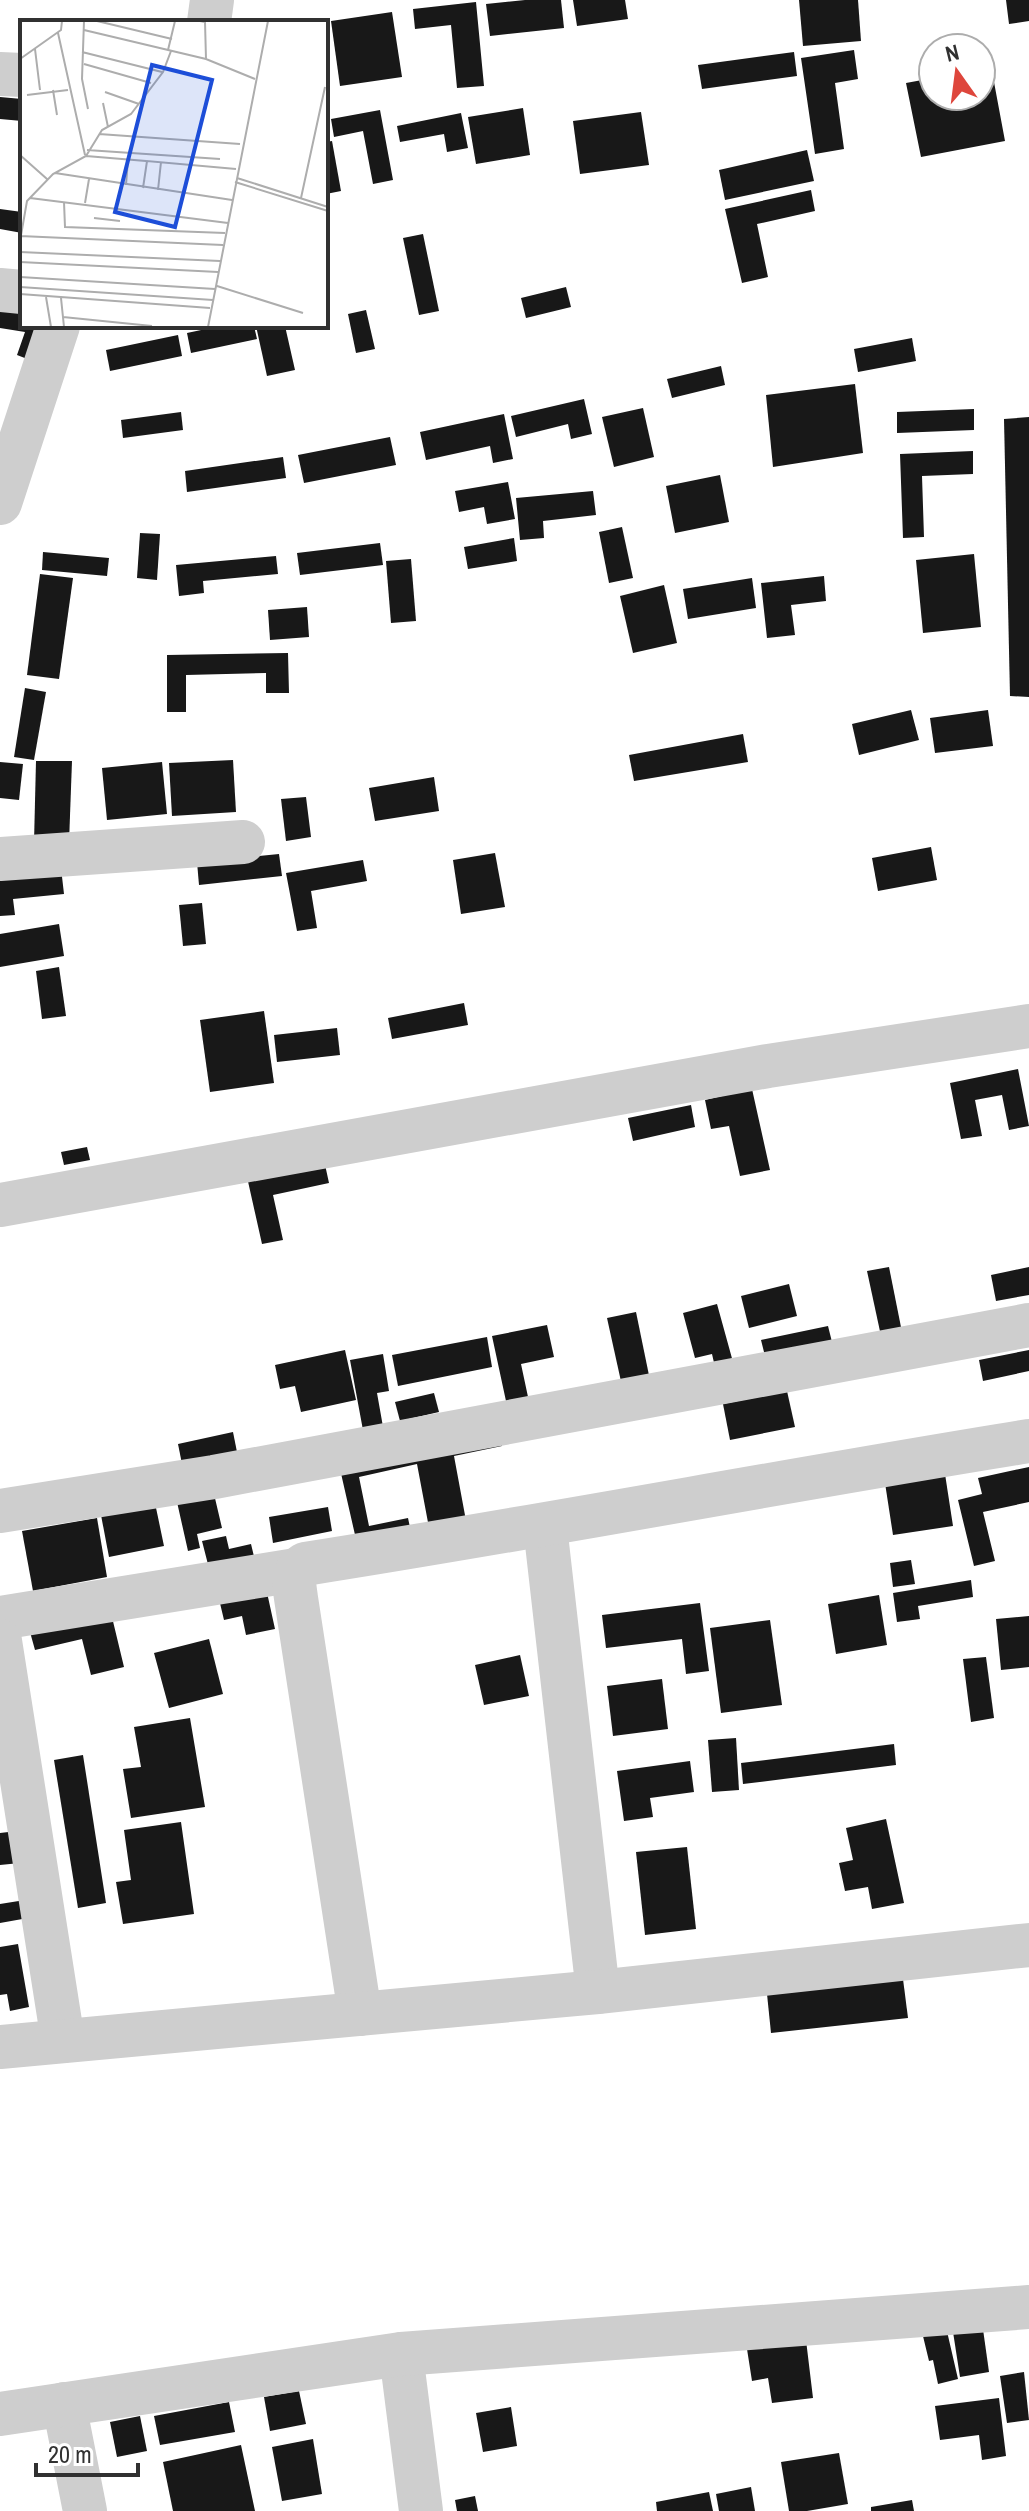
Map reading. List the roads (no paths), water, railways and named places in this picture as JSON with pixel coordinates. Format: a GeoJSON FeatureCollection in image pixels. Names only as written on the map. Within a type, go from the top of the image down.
{"type":"FeatureCollection","features":[{"type":"Feature","properties":{"kind":"street"},"geometry":{"type":"LineString","coordinates":[[209,20],[212,0]]}},
{"type":"Feature","properties":{"kind":"street"},"geometry":{"type":"LineString","coordinates":[[0,74],[20,75]]}},
{"type":"Feature","properties":{"kind":"street"},"geometry":{"type":"LineString","coordinates":[[0,290],[20,292]]}},
{"type":"Feature","properties":{"kind":"street"},"geometry":{"type":"LineString","coordinates":[[0,503],[57,328]]}},
{"type":"Feature","properties":{"kind":"street"},"geometry":{"type":"LineString","coordinates":[[0,859],[243,842]]}},
{"type":"Feature","properties":{"kind":"street"},"geometry":{"type":"LineString","coordinates":[[0,1205],[768,1066],[1029,1026]]}},
{"type":"Feature","properties":{"kind":"street"},"geometry":{"type":"LineString","coordinates":[[0,1511],[214,1477],[1029,1325]]}},
{"type":"Feature","properties":{"kind":"street"},"geometry":{"type":"LineString","coordinates":[[0,1618],[296,1570],[305,1564],[545,1526],[817,1475],[1029,1441]]}},
{"type":"Feature","properties":{"kind":"street"},"geometry":{"type":"LineString","coordinates":[[545,1526],[598,1992]]}},
{"type":"Feature","properties":{"kind":"street"},"geometry":{"type":"LineString","coordinates":[[296,1570],[293,1578],[360,2014]]}},
{"type":"Feature","properties":{"kind":"street"},"geometry":{"type":"LineString","coordinates":[[0,1641],[63,2041]]}},
{"type":"Feature","properties":{"kind":"street"},"geometry":{"type":"LineString","coordinates":[[0,2047],[598,1992],[1029,1945]]}},
{"type":"Feature","properties":{"kind":"street"},"geometry":{"type":"LineString","coordinates":[[0,2414],[401,2354],[1029,2307]]}},
{"type":"Feature","properties":{"kind":"street"},"geometry":{"type":"LineString","coordinates":[[401,2354],[421,2511]]}},
{"type":"Feature","properties":{"kind":"street"},"geometry":{"type":"LineString","coordinates":[[64,2404],[85,2511]]}}]}
